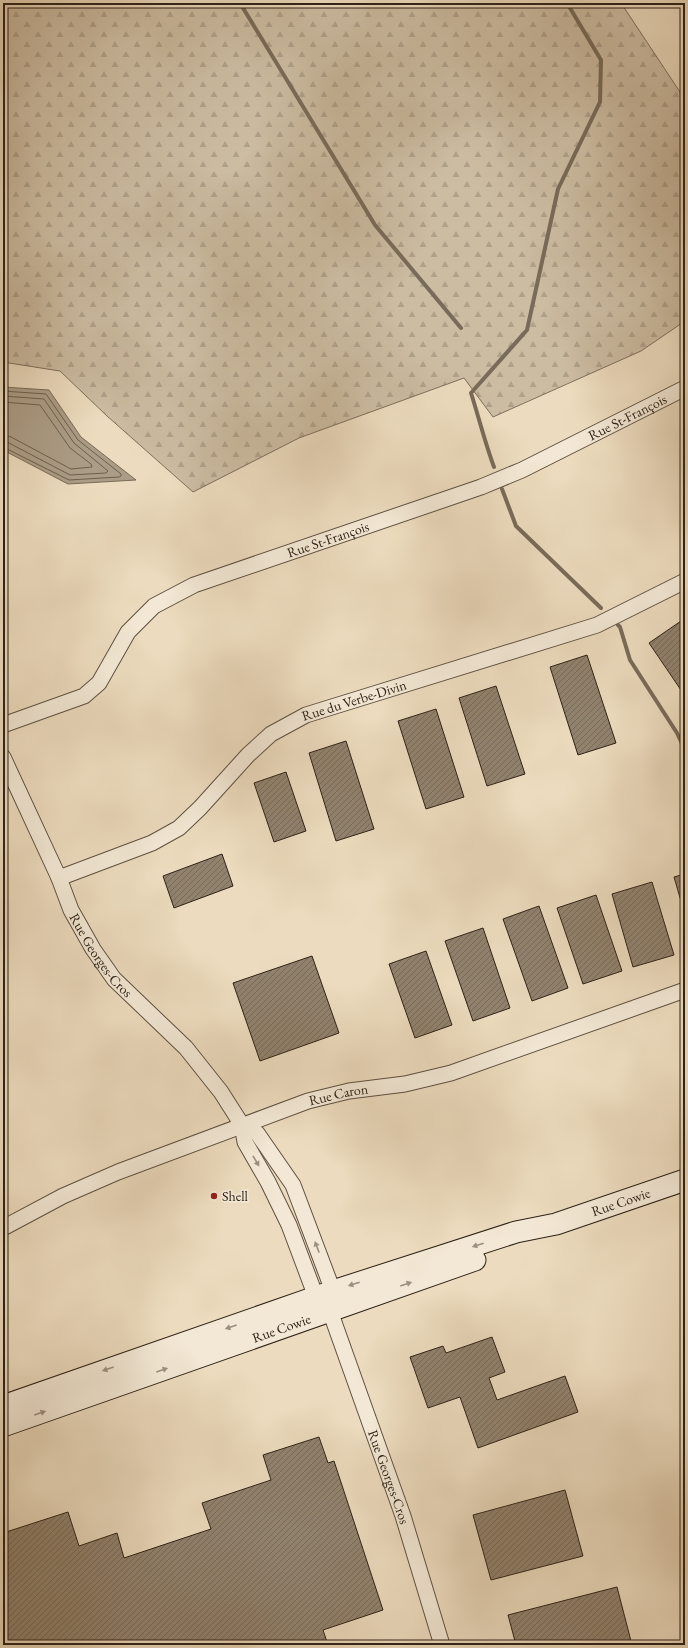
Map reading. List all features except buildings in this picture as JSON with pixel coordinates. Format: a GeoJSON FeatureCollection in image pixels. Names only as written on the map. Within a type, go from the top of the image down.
{"type":"FeatureCollection","features":[{"type":"Feature","properties":{"kind":"main road","name":"Rue Cowie"},"geometry":{"type":"LineString","coordinates":[[3,1406],[326,1300],[520,1244],[556,1224],[685,1180]]}},
{"type":"Feature","properties":{"kind":"main road","name":"Rue Cowie"},"geometry":{"type":"LineString","coordinates":[[3,1426],[326,1300]]}},
{"type":"Feature","properties":{"kind":"street","name":"Rue St-François"},"geometry":{"type":"LineString","coordinates":[[3,725],[84,696],[99,683],[128,632],[154,606],[194,585],[481,487],[522,470],[685,388]]}},
{"type":"Feature","properties":{"kind":"street","name":"Rue du Verbe-Divin"},"geometry":{"type":"LineString","coordinates":[[59,878],[152,843],[179,828],[271,734],[306,715],[597,625],[685,581]]}},
{"type":"Feature","properties":{"kind":"street","name":"Rue Georges-Cros"},"geometry":{"type":"LineString","coordinates":[[3,757],[59,878],[71,910],[93,949],[114,978],[186,1048],[221,1092],[242,1125],[244,1142],[268,1182],[326,1300]]}},
{"type":"Feature","properties":{"kind":"street","name":"Rue Caron"},"geometry":{"type":"LineString","coordinates":[[3,1228],[63,1196],[118,1172],[308,1100],[349,1091],[406,1084],[451,1073],[685,990]]}},
{"type":"Feature","properties":{"kind":"street","name":"Rue Georges-Cros"},"geometry":{"type":"LineString","coordinates":[[242,1125],[257,1133],[293,1185],[299,1201],[326,1300],[402,1516],[442,1645]]}},
{"type":"Feature","properties":{"kind":"street"},"geometry":{"type":"LineString","coordinates":[[282,1210],[299,1201]]}},
{"type":"Feature","properties":{"kind":"green space"},"geometry":{"type":"Polygon","coordinates":[[[3,3],[621,3],[680,92],[685,121],[685,321],[641,351],[493,417],[464,378],[299,438],[193,492],[107,416],[60,371],[3,362],[3,3]]]}},
{"type":"Feature","properties":{"kind":"water"},"geometry":{"type":"Polygon","coordinates":[[[3,387],[49,390],[81,437],[136,480],[68,484],[3,450],[3,387]]]}},
{"type":"Feature","properties":{"kind":"waterway"},"geometry":{"type":"LineString","coordinates":[[240,3],[375,225],[461,328]]}},
{"type":"Feature","properties":{"kind":"waterway"},"geometry":{"type":"LineString","coordinates":[[494,467],[471,393],[527,330],[558,189],[600,102],[601,60],[567,3]]}},
{"type":"Feature","properties":{"kind":"waterway"},"geometry":{"type":"LineString","coordinates":[[502,489],[516,526],[601,608]]}},
{"type":"Feature","properties":{"kind":"waterway"},"geometry":{"type":"LineString","coordinates":[[618,625],[620,627],[630,660],[677,733],[685,750]]}},
{"type":"Feature","properties":{"kind":"place","name":"Shell"},"geometry":{"type":"Point","coordinates":[214,1196]}}]}
